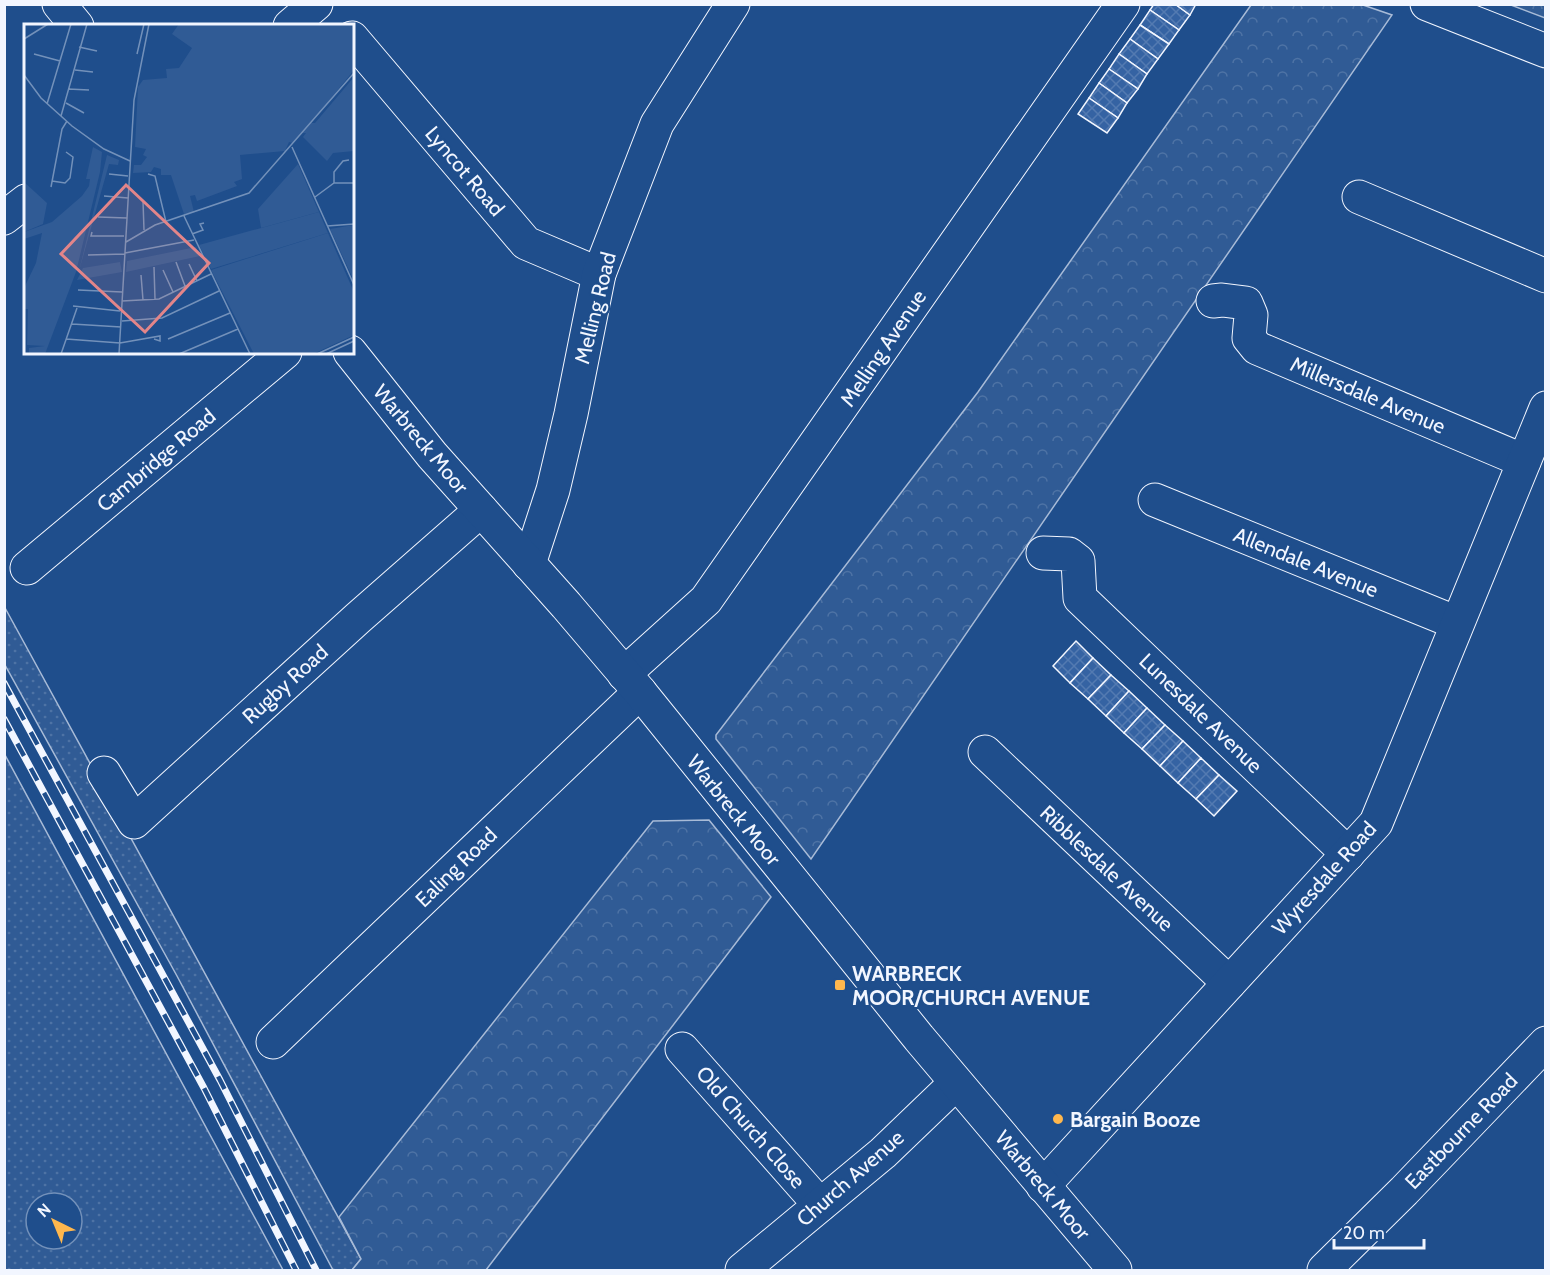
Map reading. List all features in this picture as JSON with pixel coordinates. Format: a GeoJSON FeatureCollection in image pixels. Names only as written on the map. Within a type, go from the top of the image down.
{"type":"FeatureCollection","features":[{"type":"Feature","properties":{"kind":"main road"},"geometry":{"type":"LineString","coordinates":[[59,4],[75,24]]}},
{"type":"Feature","properties":{"kind":"main road"},"geometry":{"type":"LineString","coordinates":[[292,24],[316,4]]}},
{"type":"Feature","properties":{"kind":"main road"},"geometry":{"type":"LineString","coordinates":[[324,4],[340,24]]}},
{"type":"Feature","properties":{"kind":"main road","name":"Melling Road"},"geometry":{"type":"LineString","coordinates":[[529,564],[553,490],[599,274],[657,124],[733,4]]}},
{"type":"Feature","properties":{"kind":"main road","name":"Melling Avenue"},"geometry":{"type":"LineString","coordinates":[[632,683],[706,600],[1123,4]]}},
{"type":"Feature","properties":{"kind":"main road"},"geometry":{"type":"LineString","coordinates":[[1427,4],[1545,51]]}},
{"type":"Feature","properties":{"kind":"main road","name":"Lyncot Road"},"geometry":{"type":"LineString","coordinates":[[354,40],[526,243],[599,274]]}},
{"type":"Feature","properties":{"kind":"main road"},"geometry":{"type":"LineString","coordinates":[[1359,197],[1545,276]]}},
{"type":"Feature","properties":{"kind":"main road"},"geometry":{"type":"LineString","coordinates":[[4,218],[24,203]]}},
{"type":"Feature","properties":{"kind":"main road","name":"Millersdale Avenue"},"geometry":{"type":"LineString","coordinates":[[1213,301],[1250,291],[1249,338],[1257,348],[1524,461]]}},
{"type":"Feature","properties":{"kind":"main road","name":"Cambridge Road"},"geometry":{"type":"LineString","coordinates":[[27,568],[283,354]]}},
{"type":"Feature","properties":{"kind":"main road","name":"Warbreck Moor"},"geometry":{"type":"LineString","coordinates":[[352,354],[432,455],[632,683],[956,1083],[1115,1270]]}},
{"type":"Feature","properties":{"kind":"main road","name":"Wyresdale Road"},"geometry":{"type":"LineString","coordinates":[[1043,1186],[1376,823],[1545,408]]}},
{"type":"Feature","properties":{"kind":"main road","name":"Allendale Avenue"},"geometry":{"type":"LineString","coordinates":[[1155,500],[1457,623]]}},
{"type":"Feature","properties":{"kind":"main road","name":"Rugby Road"},"geometry":{"type":"LineString","coordinates":[[104,773],[134,822],[358,618],[481,510]]}},
{"type":"Feature","properties":{"kind":"main road","name":"Lunesdale Avenue"},"geometry":{"type":"LineString","coordinates":[[1043,553],[1069,554],[1082,548],[1080,598],[1348,854]]}},
{"type":"Feature","properties":{"kind":"main road","name":"Ealing Road"},"geometry":{"type":"LineString","coordinates":[[273,1042],[632,683]]}},
{"type":"Feature","properties":{"kind":"main road","name":"Ribblesdale Avenue"},"geometry":{"type":"LineString","coordinates":[[986,753],[1229,983]]}},
{"type":"Feature","properties":{"kind":"main road","name":"Eastbourne Road"},"geometry":{"type":"LineString","coordinates":[[1324,1270],[1404,1191],[1545,1042]]}},
{"type":"Feature","properties":{"kind":"main road","name":"Old Church Close"},"geometry":{"type":"LineString","coordinates":[[682,1049],[820,1205]]}},
{"type":"Feature","properties":{"kind":"main road","name":"Church Avenue"},"geometry":{"type":"LineString","coordinates":[[742,1270],[883,1153],[956,1083]]}},
{"type":"Feature","properties":{"kind":"green space"},"geometry":{"type":"Polygon","coordinates":[[[1251,5],[1363,5],[1392,15],[811,859],[716,739],[716,735],[978,392],[1251,5]]]}},
{"type":"Feature","properties":{"kind":"green space"},"geometry":{"type":"Polygon","coordinates":[[[1511,5],[1545,5],[1545,18],[1511,5]]]}},
{"type":"Feature","properties":{"kind":"green space"},"geometry":{"type":"Polygon","coordinates":[[[4,606],[361,1259],[352,1270],[333,1270],[177,976],[5,665],[4,606]]]}},
{"type":"Feature","properties":{"kind":"green space"},"geometry":{"type":"Polygon","coordinates":[[[4,755],[5,755],[283,1270],[5,1270],[4,755]]]}},
{"type":"Feature","properties":{"kind":"green space"},"geometry":{"type":"Polygon","coordinates":[[[709,820],[771,897],[486,1270],[352,1270],[361,1259],[339,1217],[653,821],[709,820]]]}},
{"type":"Feature","properties":{"kind":"building"},"geometry":{"type":"Polygon","coordinates":[[[1154,4],[1175,4],[1190,15],[1179,30],[1150,10],[1154,4]]]}},
{"type":"Feature","properties":{"kind":"building"},"geometry":{"type":"Polygon","coordinates":[[[1175,4],[1196,4],[1190,15],[1175,4]]]}},
{"type":"Feature","properties":{"kind":"building"},"geometry":{"type":"Polygon","coordinates":[[[1150,10],[1179,30],[1169,44],[1140,25],[1150,10]]]}},
{"type":"Feature","properties":{"kind":"building"},"geometry":{"type":"Polygon","coordinates":[[[1140,25],[1169,44],[1158,59],[1130,39],[1140,25]]]}},
{"type":"Feature","properties":{"kind":"building"},"geometry":{"type":"Polygon","coordinates":[[[1130,39],[1158,59],[1147,74],[1119,54],[1130,39]]]}},
{"type":"Feature","properties":{"kind":"building"},"geometry":{"type":"Polygon","coordinates":[[[1119,54],[1147,74],[1138,89],[1109,69],[1119,54]]]}},
{"type":"Feature","properties":{"kind":"building"},"geometry":{"type":"Polygon","coordinates":[[[1109,69],[1138,89],[1127,103],[1099,83],[1109,69]]]}},
{"type":"Feature","properties":{"kind":"building"},"geometry":{"type":"Polygon","coordinates":[[[1099,83],[1127,103],[1118,118],[1089,98],[1099,83]]]}},
{"type":"Feature","properties":{"kind":"building"},"geometry":{"type":"Polygon","coordinates":[[[1089,98],[1118,118],[1107,133],[1078,114],[1089,98]]]}},
{"type":"Feature","properties":{"kind":"building"},"geometry":{"type":"Polygon","coordinates":[[[1076,641],[1093,658],[1070,683],[1053,666],[1076,641]]]}},
{"type":"Feature","properties":{"kind":"building"},"geometry":{"type":"Polygon","coordinates":[[[1093,658],[1111,675],[1088,699],[1070,683],[1093,658]]]}},
{"type":"Feature","properties":{"kind":"building"},"geometry":{"type":"Polygon","coordinates":[[[1111,675],[1129,691],[1106,716],[1088,699],[1111,675]]]}},
{"type":"Feature","properties":{"kind":"building"},"geometry":{"type":"Polygon","coordinates":[[[1129,691],[1147,708],[1124,733],[1106,716],[1129,691]]]}},
{"type":"Feature","properties":{"kind":"building"},"geometry":{"type":"Polygon","coordinates":[[[1147,708],[1165,725],[1142,749],[1124,733],[1147,708]]]}},
{"type":"Feature","properties":{"kind":"building"},"geometry":{"type":"Polygon","coordinates":[[[1165,725],[1183,741],[1160,766],[1142,749],[1165,725]]]}},
{"type":"Feature","properties":{"kind":"building"},"geometry":{"type":"Polygon","coordinates":[[[1183,741],[1201,758],[1178,783],[1160,766],[1183,741]]]}},
{"type":"Feature","properties":{"kind":"building"},"geometry":{"type":"Polygon","coordinates":[[[1201,758],[1219,775],[1196,799],[1178,783],[1201,758]]]}},
{"type":"Feature","properties":{"kind":"building"},"geometry":{"type":"Polygon","coordinates":[[[1219,775],[1237,791],[1214,816],[1196,799],[1219,775]]]}},
{"type":"Feature","properties":{"kind":"railway"},"geometry":{"type":"LineString","coordinates":[[4,683],[220,1080],[316,1270]]}},
{"type":"Feature","properties":{"kind":"railway"},"geometry":{"type":"LineString","coordinates":[[4,719],[204,1088],[296,1270]]}},
{"type":"Feature","properties":{"kind":"place","name":"WARBRECK MOOR/CHURCH AVENUE"},"geometry":{"type":"Point","coordinates":[840,985]}},
{"type":"Feature","properties":{"kind":"place","name":"Bargain Booze"},"geometry":{"type":"Point","coordinates":[1058,1119]}}]}
